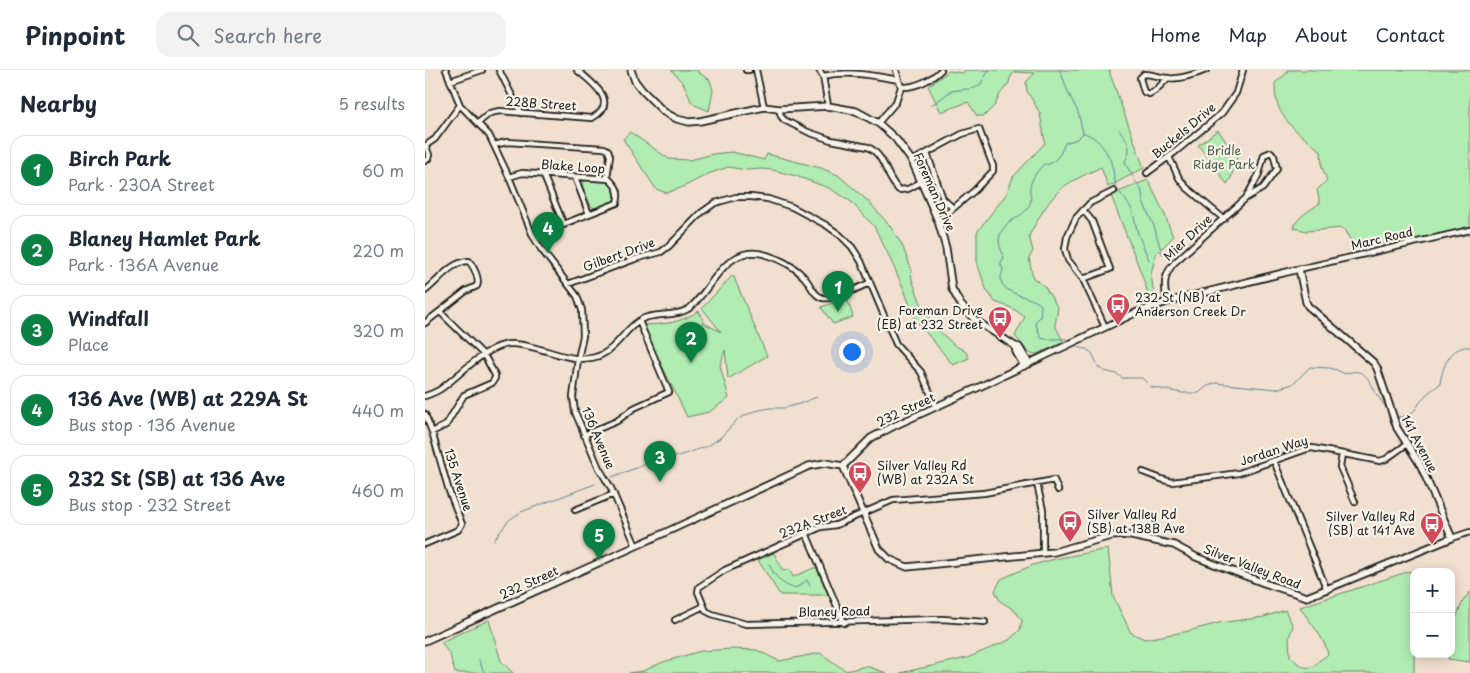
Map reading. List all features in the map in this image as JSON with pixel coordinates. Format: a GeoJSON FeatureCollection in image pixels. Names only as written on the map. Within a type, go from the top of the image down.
{"type":"FeatureCollection","features":[{"type":"Feature","properties":{"kind":"street","name":"136 Avenue"},"geometry":{"type":"LineString","coordinates":[[446,70],[460,105],[489,135],[509,177],[533,236],[577,296],[582,310],[583,336],[578,359],[573,404],[584,435],[599,468],[614,494],[636,546]]}},
{"type":"Feature","properties":{"kind":"street"},"geometry":{"type":"LineString","coordinates":[[450,81],[482,70]]}},
{"type":"Feature","properties":{"kind":"street"},"geometry":{"type":"LineString","coordinates":[[499,70],[521,113]]}},
{"type":"Feature","properties":{"kind":"street","name":"228B Street"},"geometry":{"type":"LineString","coordinates":[[478,123],[490,113],[501,111],[592,118],[603,109],[603,94],[577,70]]}},
{"type":"Feature","properties":{"kind":"street","name":"Foreman Drive"},"geometry":{"type":"LineString","coordinates":[[631,70],[635,81],[642,90],[664,112],[677,119],[689,122],[764,107],[779,109],[828,106],[857,111],[878,123],[895,138],[912,162],[938,222],[946,248],[952,289],[961,305],[975,320],[1019,347],[1027,365]]}},
{"type":"Feature","properties":{"kind":"street"},"geometry":{"type":"LineString","coordinates":[[756,70],[764,107]]}},
{"type":"Feature","properties":{"kind":"street"},"geometry":{"type":"LineString","coordinates":[[819,70],[823,76],[828,106]]}},
{"type":"Feature","properties":{"kind":"street"},"geometry":{"type":"LineString","coordinates":[[878,123],[895,102],[901,87],[896,70]]}},
{"type":"Feature","properties":{"kind":"street"},"geometry":{"type":"LineString","coordinates":[[901,87],[915,86],[941,70]]}},
{"type":"Feature","properties":{"kind":"street"},"geometry":{"type":"LineString","coordinates":[[1168,78],[1149,94],[1143,92],[1141,76],[1147,74],[1168,78],[1193,75],[1206,70]]}},
{"type":"Feature","properties":{"kind":"street"},"geometry":{"type":"LineString","coordinates":[[823,76],[829,73],[844,72],[899,80]]}},
{"type":"Feature","properties":{"kind":"street","name":"Buckels Drive"},"geometry":{"type":"LineString","coordinates":[[1147,173],[1169,157],[1227,107],[1236,93],[1243,72]]}},
{"type":"Feature","properties":{"kind":"street"},"geometry":{"type":"LineString","coordinates":[[425,161],[428,160],[429,156],[425,146],[435,139],[460,105]]}},
{"type":"Feature","properties":{"kind":"street"},"geometry":{"type":"LineString","coordinates":[[779,109],[784,120],[808,132],[831,140],[873,149],[880,157],[893,183],[899,190],[908,189],[921,182]]}},
{"type":"Feature","properties":{"kind":"street"},"geometry":{"type":"LineString","coordinates":[[912,162],[962,134],[979,129],[993,170],[973,191],[938,222]]}},
{"type":"Feature","properties":{"kind":"street"},"geometry":{"type":"LineString","coordinates":[[494,145],[507,142],[605,148],[610,156],[607,178]]}},
{"type":"Feature","properties":{"kind":"street","name":"Mier Drive"},"geometry":{"type":"LineString","coordinates":[[1167,302],[1164,282],[1168,271],[1174,263],[1246,198],[1263,188],[1277,171],[1274,156],[1271,152],[1264,155],[1259,174],[1246,198]]}},
{"type":"Feature","properties":{"kind":"street"},"geometry":{"type":"LineString","coordinates":[[927,153],[943,199],[953,208]]}},
{"type":"Feature","properties":{"kind":"street"},"geometry":{"type":"LineString","coordinates":[[1169,157],[1179,178],[1186,187],[1224,219]]}},
{"type":"Feature","properties":{"kind":"street","name":"Blake Loop"},"geometry":{"type":"LineString","coordinates":[[509,177],[522,174],[543,174],[609,178],[616,186],[619,194],[617,203],[589,214]]}},
{"type":"Feature","properties":{"kind":"street"},"geometry":{"type":"LineString","coordinates":[[543,174],[564,224]]}},
{"type":"Feature","properties":{"kind":"street"},"geometry":{"type":"LineString","coordinates":[[533,236],[589,214],[575,177]]}},
{"type":"Feature","properties":{"kind":"street"},"geometry":{"type":"LineString","coordinates":[[1105,327],[1083,279],[1068,260],[1065,249],[1067,237],[1076,218],[1090,203],[1114,191]]}},
{"type":"Feature","properties":{"kind":"street","name":"Gilbert Drive"},"geometry":{"type":"LineString","coordinates":[[569,284],[635,259],[661,252],[701,213],[715,204],[736,197],[768,199],[792,207],[826,225],[852,247],[861,261],[896,344],[921,372],[936,406]]}},
{"type":"Feature","properties":{"kind":"street"},"geometry":{"type":"LineString","coordinates":[[1083,210],[1092,221],[1111,269],[1083,279]]}},
{"type":"Feature","properties":{"kind":"street","name":"Marc Road"},"geometry":{"type":"LineString","coordinates":[[1299,269],[1470,230]]}},
{"type":"Feature","properties":{"kind":"street"},"geometry":{"type":"LineString","coordinates":[[425,396],[440,390],[498,346],[511,344],[525,345],[578,359],[604,354],[639,321],[654,315],[671,314],[691,308],[726,264],[739,256],[749,253],[762,254],[795,268],[817,295],[822,298],[833,297],[869,283]]}},
{"type":"Feature","properties":{"kind":"street"},"geometry":{"type":"LineString","coordinates":[[425,291],[451,268],[466,260],[471,263],[479,281],[477,286],[466,291],[425,323]]}},
{"type":"Feature","properties":{"kind":"street","name":"232 Street"},"geometry":{"type":"LineString","coordinates":[[425,641],[809,466],[825,463],[843,466],[871,438],[1144,309],[1299,269]]}},
{"type":"Feature","properties":{"kind":"street","name":"141 Avenue"},"geometry":{"type":"LineString","coordinates":[[1299,269],[1308,306],[1374,363],[1377,368],[1397,428],[1424,472],[1452,538]]}},
{"type":"Feature","properties":{"kind":"street"},"geometry":{"type":"LineString","coordinates":[[432,432],[446,425],[464,395],[492,383],[495,375],[484,355],[440,312]]}},
{"type":"Feature","properties":{"kind":"street"},"geometry":{"type":"LineString","coordinates":[[584,435],[617,420],[634,408],[669,392],[639,321]]}},
{"type":"Feature","properties":{"kind":"street","name":"135 Avenue"},"geometry":{"type":"LineString","coordinates":[[425,414],[449,491],[462,524],[459,530],[425,544]]}},
{"type":"Feature","properties":{"kind":"street","name":"Jordan Way"},"geometry":{"type":"LineString","coordinates":[[1143,472],[1164,480],[1177,482],[1234,474],[1312,448],[1379,461],[1386,459],[1407,444]]}},
{"type":"Feature","properties":{"kind":"street"},"geometry":{"type":"LineString","coordinates":[[1342,454],[1340,467],[1355,502]]}},
{"type":"Feature","properties":{"kind":"street"},"geometry":{"type":"LineString","coordinates":[[1274,461],[1327,590]]}},
{"type":"Feature","properties":{"kind":"street","name":"Silver Valley Road"},"geometry":{"type":"LineString","coordinates":[[843,466],[879,548],[889,559],[907,567],[1054,552],[1111,536],[1127,535],[1174,545],[1196,557],[1300,596],[1310,597],[1470,532]]}},
{"type":"Feature","properties":{"kind":"street","name":"232A Street"},"geometry":{"type":"LineString","coordinates":[[704,606],[698,592],[699,587],[725,570],[806,533],[821,527],[836,525],[893,500],[984,493],[1053,480],[1058,490]]}},
{"type":"Feature","properties":{"kind":"street"},"geometry":{"type":"LineString","coordinates":[[1037,484],[1043,510],[1043,553]]}},
{"type":"Feature","properties":{"kind":"street"},"geometry":{"type":"LineString","coordinates":[[575,510],[614,494]]}},
{"type":"Feature","properties":{"kind":"street"},"geometry":{"type":"LineString","coordinates":[[806,533],[844,623]]}},
{"type":"Feature","properties":{"kind":"street"},"geometry":{"type":"LineString","coordinates":[[675,620],[704,606]]}},
{"type":"Feature","properties":{"kind":"street","name":"Blaney Road"},"geometry":{"type":"LineString","coordinates":[[704,606],[706,611],[712,614],[746,624],[942,619],[985,622]]}},
{"type":"Feature","properties":{"kind":"green space"},"geometry":{"type":"Polygon","coordinates":[[[671,70],[697,70],[710,80],[713,91],[709,111],[695,105],[691,101],[684,84],[671,70]]]}},
{"type":"Feature","properties":{"kind":"green space"},"geometry":{"type":"Polygon","coordinates":[[[966,70],[1110,70],[1144,168],[1108,187],[1101,167],[1066,185],[1055,195],[1040,215],[1029,236],[1033,251],[1029,258],[1033,278],[1045,287],[1058,308],[1055,325],[1064,343],[1036,354],[1029,353],[1015,336],[1025,317],[1012,308],[995,302],[986,289],[977,263],[977,232],[1007,193],[1013,177],[1045,143],[1040,113],[1027,91],[1026,82],[1035,73],[1014,72],[995,105],[984,116],[977,116],[968,102],[941,112],[928,86],[949,71],[962,73],[966,70]]]}},
{"type":"Feature","properties":{"kind":"green space"},"geometry":{"type":"Polygon","coordinates":[[[1287,70],[1470,70],[1470,230],[1432,238],[1354,246],[1343,228],[1307,231],[1294,228],[1301,217],[1320,203],[1317,190],[1327,180],[1322,167],[1321,151],[1289,123],[1277,102],[1275,83],[1287,73],[1287,70]]]}},
{"type":"Feature","properties":{"kind":"green space","name":"Bridle Ridge Park"},"geometry":{"type":"Polygon","coordinates":[[[1218,130],[1226,142],[1238,154],[1231,178],[1227,184],[1198,145],[1218,130]]]}},
{"type":"Feature","properties":{"kind":"green space"},"geometry":{"type":"Polygon","coordinates":[[[630,132],[669,159],[690,160],[713,154],[732,152],[764,160],[767,154],[821,168],[838,175],[869,202],[890,226],[902,245],[922,306],[935,327],[953,344],[966,352],[969,358],[953,365],[915,319],[905,292],[874,226],[849,200],[829,188],[796,176],[773,170],[746,170],[728,167],[667,193],[656,189],[623,139],[630,132]]]}},
{"type":"Feature","properties":{"kind":"green space"},"geometry":{"type":"Polygon","coordinates":[[[587,180],[605,180],[608,182],[616,195],[612,203],[595,208],[591,206],[582,185],[587,180]]]}},
{"type":"Feature","properties":{"kind":"green space"},"geometry":{"type":"Polygon","coordinates":[[[1148,180],[1165,215],[1173,237],[1156,254],[1151,274],[1154,295],[1149,297],[1111,195],[1148,180]]]}},
{"type":"Feature","properties":{"kind":"green space"},"geometry":{"type":"Polygon","coordinates":[[[733,275],[767,356],[728,379],[725,350],[720,366],[729,398],[709,412],[687,417],[651,343],[643,332],[645,325],[673,322],[699,311],[704,323],[721,332],[702,308],[733,275]]]}},
{"type":"Feature","properties":{"kind":"green space"},"geometry":{"type":"Polygon","coordinates":[[[847,298],[853,317],[833,324],[821,307],[847,298]]]}},
{"type":"Feature","properties":{"kind":"green space"},"geometry":{"type":"Polygon","coordinates":[[[1108,549],[1113,596],[1131,633],[1145,639],[1219,623],[1264,617],[1285,610],[1293,626],[1289,637],[1290,656],[1304,667],[1315,665],[1328,654],[1319,635],[1300,607],[1410,571],[1410,658],[1414,658],[1414,673],[900,673],[967,658],[1009,640],[1020,630],[1022,620],[1014,610],[1000,601],[995,591],[1001,579],[1033,565],[1108,549]]]}},
{"type":"Feature","properties":{"kind":"green space"},"geometry":{"type":"Polygon","coordinates":[[[774,553],[783,571],[789,569],[793,577],[816,567],[828,595],[780,595],[758,560],[774,553]]]}},
{"type":"Feature","properties":{"kind":"green space"},"geometry":{"type":"Polygon","coordinates":[[[1470,592],[1470,662],[1448,659],[1455,658],[1456,618],[1463,601],[1470,592]]]}},
{"type":"Feature","properties":{"kind":"green space"},"geometry":{"type":"Polygon","coordinates":[[[489,620],[501,661],[513,673],[455,673],[450,655],[441,642],[489,620]]]}},
{"type":"Feature","properties":{"kind":"green space"},"geometry":{"type":"Polygon","coordinates":[[[757,650],[779,661],[820,653],[846,671],[866,666],[887,673],[629,673],[643,671],[663,662],[701,651],[757,650]]]}},
{"type":"Feature","properties":{"kind":"waterway"},"geometry":{"type":"LineString","coordinates":[[930,105],[951,91],[975,88],[980,85],[989,70]]}},
{"type":"Feature","properties":{"kind":"waterway"},"geometry":{"type":"LineString","coordinates":[[1060,70],[1078,112],[1083,133],[1077,139],[1065,143],[1057,158],[1038,170],[1031,184],[1031,201],[1029,206],[1002,230],[999,241],[1004,258],[1001,262],[1003,285],[1013,293],[1041,305],[1040,317],[1035,322],[1041,338],[1070,340]]}},
{"type":"Feature","properties":{"kind":"waterway"},"geometry":{"type":"LineString","coordinates":[[1119,130],[1128,144],[1129,152],[1125,163],[1133,177]]}},
{"type":"Feature","properties":{"kind":"waterway"},"geometry":{"type":"LineString","coordinates":[[1083,133],[1093,137],[1105,150],[1113,168],[1116,186]]}},
{"type":"Feature","properties":{"kind":"waterway"},"geometry":{"type":"LineString","coordinates":[[1135,181],[1141,189],[1144,204],[1154,226],[1162,254]]}},
{"type":"Feature","properties":{"kind":"waterway"},"geometry":{"type":"LineString","coordinates":[[1118,190],[1132,209],[1138,234],[1149,260]]}},
{"type":"Feature","properties":{"kind":"waterway"},"geometry":{"type":"LineString","coordinates":[[1076,347],[1086,349],[1092,353],[1099,368],[1104,371],[1117,374],[1122,378],[1142,378],[1151,387],[1182,393],[1199,393],[1215,383],[1276,389],[1293,384],[1310,367],[1329,368],[1345,374],[1357,372],[1366,376],[1387,409]]}},
{"type":"Feature","properties":{"kind":"waterway"},"geometry":{"type":"LineString","coordinates":[[1396,417],[1411,414],[1426,395],[1440,384],[1445,365],[1452,354],[1463,347],[1470,347]]}},
{"type":"Feature","properties":{"kind":"waterway"},"geometry":{"type":"LineString","coordinates":[[740,418],[755,411],[784,408],[817,397]]}},
{"type":"Feature","properties":{"kind":"waterway"},"geometry":{"type":"LineString","coordinates":[[612,477],[649,463],[663,461],[708,446],[720,438],[738,419]]}},
{"type":"Feature","properties":{"kind":"waterway"},"geometry":{"type":"LineString","coordinates":[[494,540],[509,520],[521,512],[595,484]]}},
{"type":"Feature","properties":{"kind":"waterway"},"geometry":{"type":"LineString","coordinates":[[769,564],[773,572],[784,584],[797,587],[807,580],[810,586]]}},
{"type":"Feature","properties":{"kind":"waterway"},"geometry":{"type":"LineString","coordinates":[[479,660],[484,673]]}},
{"type":"Feature","properties":{"kind":"place","name":"136 Ave (WB) at 229A St"},"geometry":{"type":"Point","coordinates":[548,253]}},
{"type":"Feature","properties":{"kind":"place","name":"Birch Park"},"geometry":{"type":"Point","coordinates":[838,312]}},
{"type":"Feature","properties":{"kind":"place","name":"232 St (NB) at Anderson Creek Dr"},"geometry":{"type":"Point","coordinates":[1118,326]}},
{"type":"Feature","properties":{"kind":"place","name":"Foreman Drive (EB) at 232 Street"},"geometry":{"type":"Point","coordinates":[1000,339]}},
{"type":"Feature","properties":{"kind":"place","name":"Blaney Hamlet Park"},"geometry":{"type":"Point","coordinates":[691,363]}},
{"type":"Feature","properties":{"kind":"place","name":"Windfall"},"geometry":{"type":"Point","coordinates":[660,482]}},
{"type":"Feature","properties":{"kind":"place","name":"Silver Valley Rd (WB) at 232A St"},"geometry":{"type":"Point","coordinates":[860,494]}},
{"type":"Feature","properties":{"kind":"place","name":"Silver Valley Rd (SB) at 138B Ave"},"geometry":{"type":"Point","coordinates":[1070,543]}},
{"type":"Feature","properties":{"kind":"place","name":"Silver Valley Rd (SB) at 141 Ave"},"geometry":{"type":"Point","coordinates":[1432,545]}},
{"type":"Feature","properties":{"kind":"place","name":"232 St (SB) at 136 Ave"},"geometry":{"type":"Point","coordinates":[599,560]}}]}
